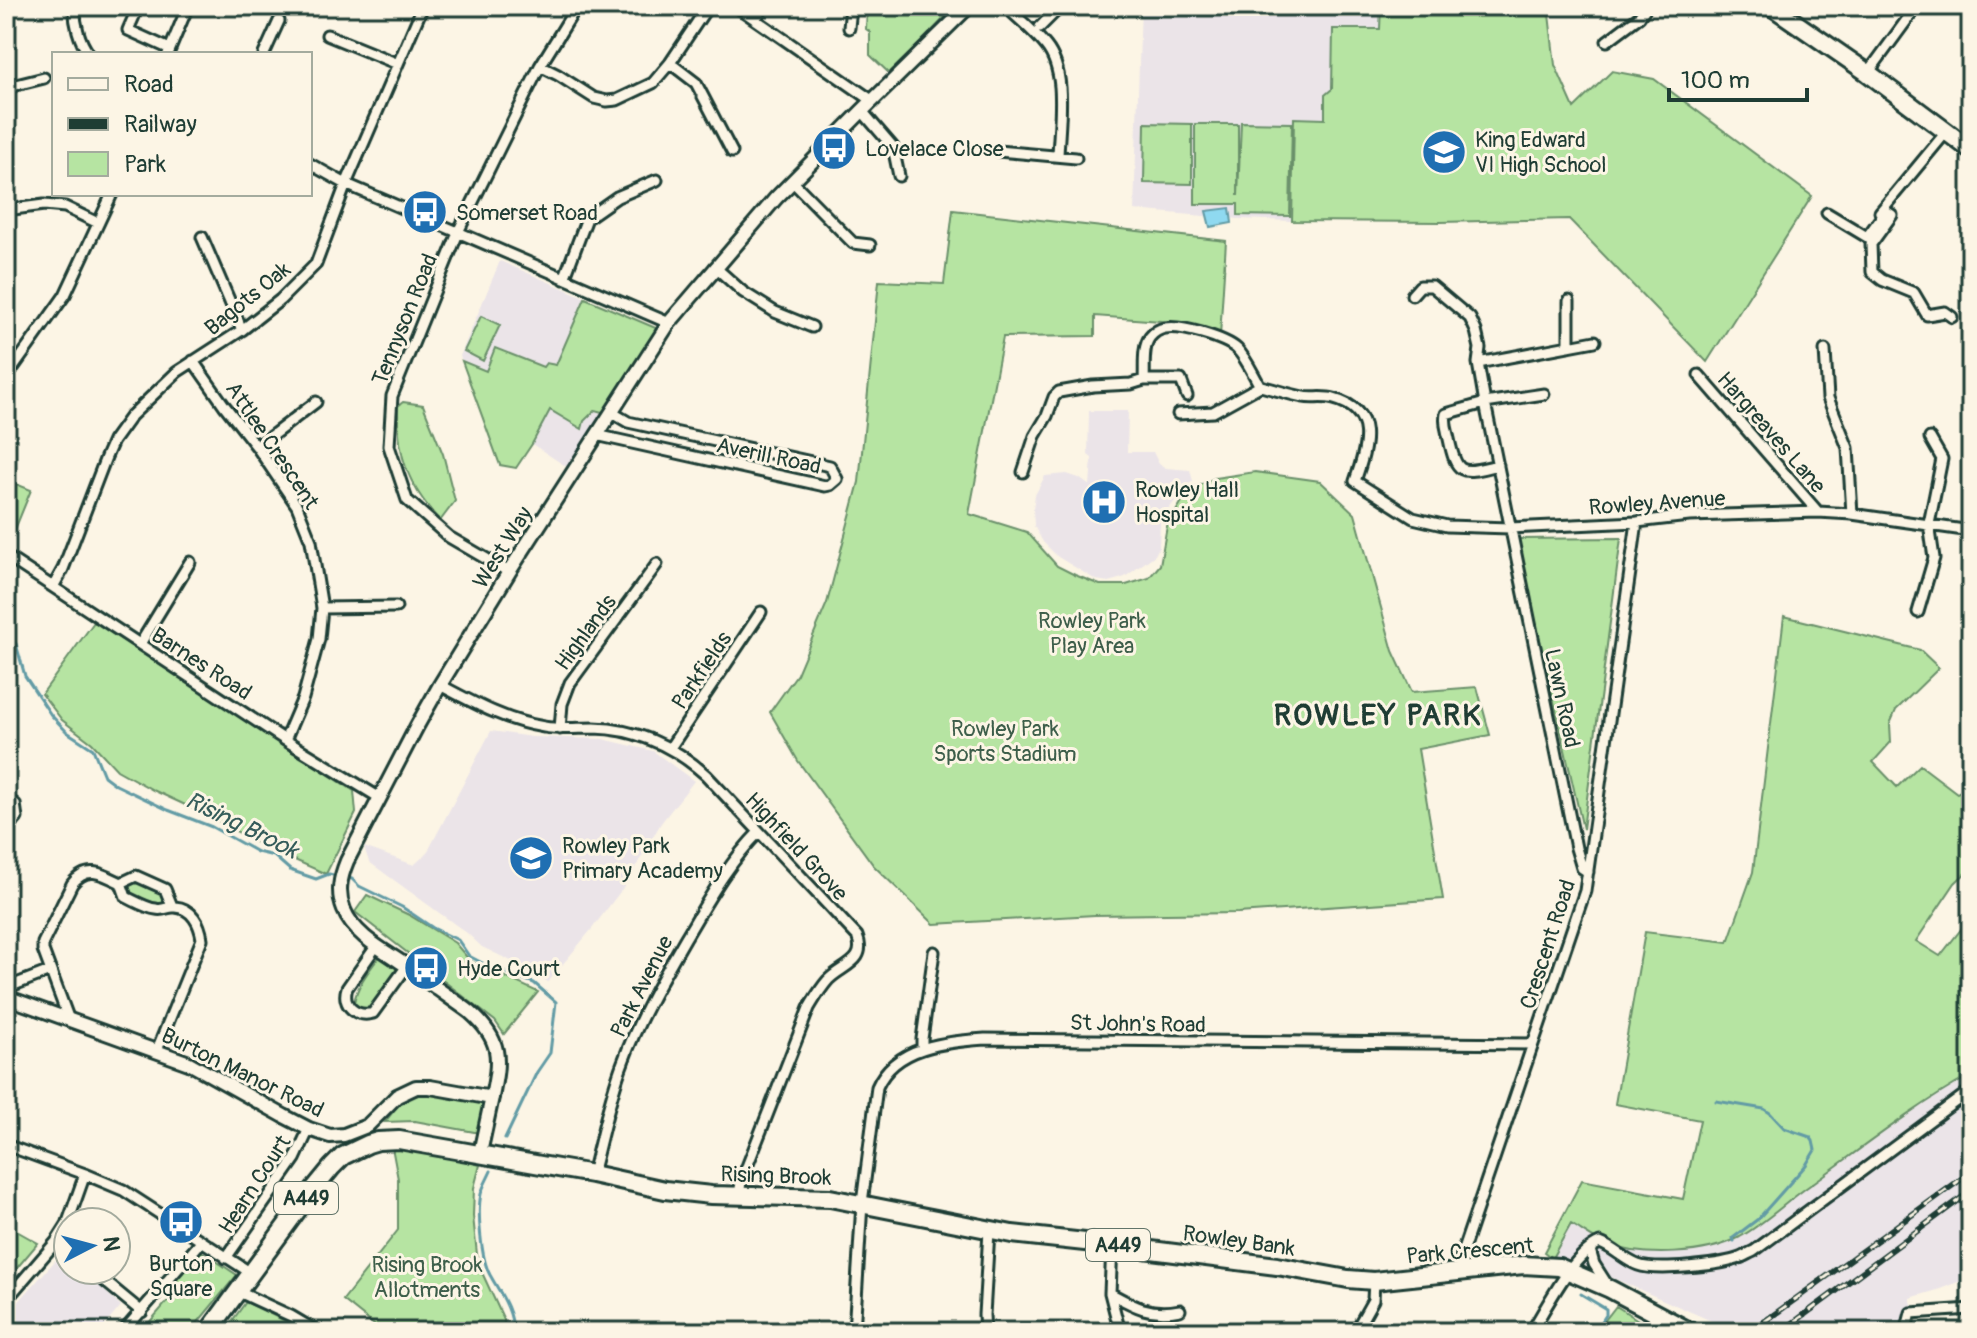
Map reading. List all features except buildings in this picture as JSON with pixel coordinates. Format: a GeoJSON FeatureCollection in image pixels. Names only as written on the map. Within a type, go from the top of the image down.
{"type":"FeatureCollection","features":[{"type":"Feature","properties":{"kind":"highway"},"geometry":{"type":"LineString","coordinates":[[1771,6],[1971,150]]}},
{"type":"Feature","properties":{"kind":"highway","name":"Rising Brook"},"geometry":{"type":"LineString","coordinates":[[208,1332],[320,1180],[343,1156],[378,1141],[399,1140],[480,1153],[665,1190],[830,1198],[862,1203]]}},
{"type":"Feature","properties":{"kind":"highway","name":"Rowley Bank"},"geometry":{"type":"LineString","coordinates":[[862,1203],[989,1231],[1374,1281]]}},
{"type":"Feature","properties":{"kind":"highway","name":"Park Crescent"},"geometry":{"type":"LineString","coordinates":[[1374,1281],[1523,1265],[1546,1265],[1568,1270]]}},
{"type":"Feature","properties":{"kind":"highway","name":"A449"},"geometry":{"type":"LineString","coordinates":[[1568,1270],[1691,1332]]}},
{"type":"Feature","properties":{"kind":"street"},"geometry":{"type":"LineString","coordinates":[[75,6],[74,16],[88,52]]}},
{"type":"Feature","properties":{"kind":"street"},"geometry":{"type":"LineString","coordinates":[[135,14],[128,30],[169,51],[188,6]]}},
{"type":"Feature","properties":{"kind":"street","name":"Bagots Oak"},"geometry":{"type":"LineString","coordinates":[[53,587],[63,569],[113,441],[143,404],[177,372],[242,330],[280,300],[316,264],[346,184],[423,6]]}},
{"type":"Feature","properties":{"kind":"street","name":"Tennyson Road"},"geometry":{"type":"LineString","coordinates":[[509,572],[449,537],[407,500],[389,446],[392,396],[458,233],[540,66],[577,6]]}},
{"type":"Feature","properties":{"kind":"street"},"geometry":{"type":"LineString","coordinates":[[540,66],[594,98],[617,100],[653,83],[708,6]]}},
{"type":"Feature","properties":{"kind":"street"},"geometry":{"type":"LineString","coordinates":[[736,6],[873,101]]}},
{"type":"Feature","properties":{"kind":"street"},"geometry":{"type":"LineString","coordinates":[[755,19],[765,6]]}},
{"type":"Feature","properties":{"kind":"street"},"geometry":{"type":"LineString","coordinates":[[849,28],[851,6]]}},
{"type":"Feature","properties":{"kind":"street","name":"West Way"},"geometry":{"type":"LineString","coordinates":[[480,1153],[498,1061],[489,1032],[470,1012],[360,932],[341,902],[341,877],[440,685],[669,323],[776,198],[969,6]]}},
{"type":"Feature","properties":{"kind":"street"},"geometry":{"type":"LineString","coordinates":[[1005,6],[1046,45],[1053,56],[1060,85],[1058,156]]}},
{"type":"Feature","properties":{"kind":"street"},"geometry":{"type":"LineString","coordinates":[[1040,27],[1061,6]]}},
{"type":"Feature","properties":{"kind":"street"},"geometry":{"type":"LineString","coordinates":[[1607,41],[1639,17],[1647,6]]}},
{"type":"Feature","properties":{"kind":"street"},"geometry":{"type":"LineString","coordinates":[[1868,73],[1917,6]]}},
{"type":"Feature","properties":{"kind":"street"},"geometry":{"type":"LineString","coordinates":[[265,52],[279,21]]}},
{"type":"Feature","properties":{"kind":"street"},"geometry":{"type":"LineString","coordinates":[[327,35],[398,64]]}},
{"type":"Feature","properties":{"kind":"street"},"geometry":{"type":"LineString","coordinates":[[670,63],[696,83],[732,152]]}},
{"type":"Feature","properties":{"kind":"street"},"geometry":{"type":"LineString","coordinates":[[6,89],[44,78]]}},
{"type":"Feature","properties":{"kind":"street"},"geometry":{"type":"LineString","coordinates":[[862,111],[893,147],[899,176]]}},
{"type":"Feature","properties":{"kind":"street"},"geometry":{"type":"LineString","coordinates":[[1881,210],[1947,131]]}},
{"type":"Feature","properties":{"kind":"street"},"geometry":{"type":"LineString","coordinates":[[998,151],[1076,158]]}},
{"type":"Feature","properties":{"kind":"street"},"geometry":{"type":"LineString","coordinates":[[312,165],[346,184],[669,323]]}},
{"type":"Feature","properties":{"kind":"street"},"geometry":{"type":"LineString","coordinates":[[564,279],[587,218],[617,197],[657,180]]}},
{"type":"Feature","properties":{"kind":"street"},"geometry":{"type":"LineString","coordinates":[[793,182],[853,243],[870,245]]}},
{"type":"Feature","properties":{"kind":"street"},"geometry":{"type":"LineString","coordinates":[[6,378],[10,364],[65,295],[111,196]]}},
{"type":"Feature","properties":{"kind":"street"},"geometry":{"type":"LineString","coordinates":[[6,210],[44,205],[65,207],[98,223]]}},
{"type":"Feature","properties":{"kind":"street"},"geometry":{"type":"LineString","coordinates":[[1827,213],[1867,237],[1883,215],[1881,210]]}},
{"type":"Feature","properties":{"kind":"street"},"geometry":{"type":"LineString","coordinates":[[1881,210],[1892,215],[1871,244],[1872,272],[1882,280],[1914,293],[1927,315],[1945,312],[1952,317]]}},
{"type":"Feature","properties":{"kind":"street"},"geometry":{"type":"LineString","coordinates":[[202,237],[242,330]]}},
{"type":"Feature","properties":{"kind":"street"},"geometry":{"type":"LineString","coordinates":[[715,267],[743,292],[775,312],[812,327]]}},
{"type":"Feature","properties":{"kind":"street","name":"Lawn Road"},"geometry":{"type":"LineString","coordinates":[[1412,295],[1420,286],[1432,286],[1470,318],[1476,331],[1485,403],[1576,848],[1582,868],[1588,872]]}},
{"type":"Feature","properties":{"kind":"street"},"geometry":{"type":"LineString","coordinates":[[1569,301],[1569,346]]}},
{"type":"Feature","properties":{"kind":"street"},"geometry":{"type":"LineString","coordinates":[[1144,380],[1148,338],[1161,328],[1171,327],[1220,339],[1238,349],[1260,386],[1213,412],[1178,414]]}},
{"type":"Feature","properties":{"kind":"street"},"geometry":{"type":"LineString","coordinates":[[1478,363],[1595,341]]}},
{"type":"Feature","properties":{"kind":"street"},"geometry":{"type":"LineString","coordinates":[[1825,350],[1828,398],[1848,448],[1852,514]]}},
{"type":"Feature","properties":{"kind":"street","name":"Attlee Crescent"},"geometry":{"type":"LineString","coordinates":[[193,361],[297,506],[311,541],[322,608],[319,639],[303,698],[285,740]]}},
{"type":"Feature","properties":{"kind":"street","name":"Hargreaves Lane"},"geometry":{"type":"LineString","coordinates":[[1699,375],[1818,512]]}},
{"type":"Feature","properties":{"kind":"street"},"geometry":{"type":"LineString","coordinates":[[1023,472],[1035,436],[1059,392],[1144,380],[1181,380],[1187,396]]}},
{"type":"Feature","properties":{"kind":"street","name":"Rowley Avenue"},"geometry":{"type":"LineString","coordinates":[[1260,386],[1303,397],[1333,399],[1357,411],[1363,419],[1366,443],[1355,481],[1413,518],[1447,526],[1510,528],[1637,522],[1689,516],[1818,512],[1971,531]]}},
{"type":"Feature","properties":{"kind":"street"},"geometry":{"type":"LineString","coordinates":[[1498,465],[1474,470],[1458,467],[1447,432],[1446,414],[1485,403],[1544,394]]}},
{"type":"Feature","properties":{"kind":"street"},"geometry":{"type":"LineString","coordinates":[[257,447],[316,402]]}},
{"type":"Feature","properties":{"kind":"street","name":"Averill Road"},"geometry":{"type":"LineString","coordinates":[[596,435],[825,486],[837,479],[830,466],[628,422],[611,412]]}},
{"type":"Feature","properties":{"kind":"street"},"geometry":{"type":"LineString","coordinates":[[1918,612],[1934,558],[1929,524],[1942,459],[1930,438]]}},
{"type":"Feature","properties":{"kind":"street","name":"Crescent Road"},"geometry":{"type":"LineString","coordinates":[[1459,1271],[1462,1253],[1582,901],[1637,522]]}},
{"type":"Feature","properties":{"kind":"street","name":"Barnes Road"},"geometry":{"type":"LineString","coordinates":[[6,556],[285,740],[380,798]]}},
{"type":"Feature","properties":{"kind":"street"},"geometry":{"type":"LineString","coordinates":[[140,644],[190,562]]}},
{"type":"Feature","properties":{"kind":"street","name":"Highlands"},"geometry":{"type":"LineString","coordinates":[[560,729],[562,704],[570,683],[657,564]]}},
{"type":"Feature","properties":{"kind":"street"},"geometry":{"type":"LineString","coordinates":[[322,608],[396,607]]}},
{"type":"Feature","properties":{"kind":"street","name":"Parkfields"},"geometry":{"type":"LineString","coordinates":[[670,748],[761,612]]}},
{"type":"Feature","properties":{"kind":"street","name":"Highfield Grove"},"geometry":{"type":"LineString","coordinates":[[440,685],[501,716],[542,727],[623,731],[645,737],[680,754],[706,775],[857,936],[860,947],[854,961],[826,982],[809,1008],[741,1182],[739,1195]]}},
{"type":"Feature","properties":{"kind":"street"},"geometry":{"type":"LineString","coordinates":[[6,799],[15,804],[17,818],[6,831]]}},
{"type":"Feature","properties":{"kind":"street","name":"Park Avenue"},"geometry":{"type":"LineString","coordinates":[[592,1174],[622,1065],[644,1015],[704,906],[738,855],[759,832]]}},
{"type":"Feature","properties":{"kind":"street"},"geometry":{"type":"LineString","coordinates":[[69,1020],[43,943],[78,876],[99,872],[121,883],[126,897],[152,909],[162,910],[172,906],[186,909],[201,929],[202,939],[157,1050]]}},
{"type":"Feature","properties":{"kind":"street"},"geometry":{"type":"LineString","coordinates":[[121,883],[136,876],[165,889],[172,906]]}},
{"type":"Feature","properties":{"kind":"street"},"geometry":{"type":"LineString","coordinates":[[377,945],[347,988],[345,1001],[351,1009],[360,1015],[373,1013],[407,966]]}},
{"type":"Feature","properties":{"kind":"street"},"geometry":{"type":"LineString","coordinates":[[922,1049],[934,952]]}},
{"type":"Feature","properties":{"kind":"street"},"geometry":{"type":"LineString","coordinates":[[6,988],[50,971]]}},
{"type":"Feature","properties":{"kind":"street","name":"Burton Manor Road"},"geometry":{"type":"LineString","coordinates":[[6,997],[189,1063],[309,1129],[330,1136],[356,1132],[367,1126],[397,1096],[416,1087],[492,1098]]}},
{"type":"Feature","properties":{"kind":"street","name":"St John's Road"},"geometry":{"type":"LineString","coordinates":[[854,1332],[862,1203],[877,1087],[895,1063],[922,1049],[985,1039],[1533,1044]]}},
{"type":"Feature","properties":{"kind":"street"},"geometry":{"type":"LineString","coordinates":[[1531,1332],[1568,1270],[1594,1246],[1600,1243],[1641,1266],[1657,1269],[1736,1259],[1754,1251],[1971,1090]]}},
{"type":"Feature","properties":{"kind":"street","name":"Hearn Court"},"geometry":{"type":"LineString","coordinates":[[226,1258],[295,1159],[309,1129]]}},
{"type":"Feature","properties":{"kind":"street"},"geometry":{"type":"LineString","coordinates":[[6,1145],[123,1190],[251,1273]]}},
{"type":"Feature","properties":{"kind":"street"},"geometry":{"type":"LineString","coordinates":[[74,1206],[85,1174]]}},
{"type":"Feature","properties":{"kind":"street"},"geometry":{"type":"LineString","coordinates":[[985,1332],[989,1231]]}},
{"type":"Feature","properties":{"kind":"street"},"geometry":{"type":"LineString","coordinates":[[123,1332],[201,1242]]}},
{"type":"Feature","properties":{"kind":"street"},"geometry":{"type":"LineString","coordinates":[[1112,1245],[1110,1293],[1120,1332]]}},
{"type":"Feature","properties":{"kind":"street"},"geometry":{"type":"LineString","coordinates":[[6,1300],[52,1247]]}},
{"type":"Feature","properties":{"kind":"street"},"geometry":{"type":"LineString","coordinates":[[1590,1250],[1594,1264],[1610,1289]]}},
{"type":"Feature","properties":{"kind":"street"},"geometry":{"type":"LineString","coordinates":[[1355,1332],[1373,1300],[1374,1281]]}},
{"type":"Feature","properties":{"kind":"street"},"geometry":{"type":"LineString","coordinates":[[110,1286],[142,1312]]}},
{"type":"Feature","properties":{"kind":"street"},"geometry":{"type":"LineString","coordinates":[[239,1292],[318,1332]]}},
{"type":"Feature","properties":{"kind":"street"},"geometry":{"type":"LineString","coordinates":[[1110,1293],[1139,1309],[1165,1313],[1180,1310]]}},
{"type":"Feature","properties":{"kind":"street"},"geometry":{"type":"LineString","coordinates":[[1906,1332],[1911,1313],[1971,1309]]}},
{"type":"Feature","properties":{"kind":"street"},"geometry":{"type":"LineString","coordinates":[[297,1332],[303,1323]]}},
{"type":"Feature","properties":{"kind":"street"},"geometry":{"type":"LineString","coordinates":[[570,1331],[576,1332]]}},
{"type":"Feature","properties":{"kind":"shaded area","name":"King Edward VI High School"},"geometry":{"type":"Polygon","coordinates":[[[1141,6],[1548,6],[1555,65],[1574,108],[1612,71],[1654,79],[1812,196],[1707,362],[1569,219],[1293,221],[1134,210],[1141,6]]]}},
{"type":"Feature","properties":{"kind":"shaded area"},"geometry":{"type":"Polygon","coordinates":[[[500,261],[658,329],[570,469],[532,444],[516,468],[500,465],[460,356],[500,261]]]}},
{"type":"Feature","properties":{"kind":"shaded area","name":"Rowley Hall Hospital"},"geometry":{"type":"Polygon","coordinates":[[[1089,411],[1128,411],[1127,452],[1153,452],[1159,464],[1166,468],[1190,470],[1193,481],[1184,488],[1160,522],[1159,547],[1155,555],[1125,577],[1109,582],[1096,580],[1058,557],[1043,542],[1034,526],[1035,495],[1045,476],[1067,474],[1090,486],[1089,411]]]}},
{"type":"Feature","properties":{"kind":"shaded area","name":"Rowley Park Primary Academy"},"geometry":{"type":"Polygon","coordinates":[[[491,731],[532,737],[603,739],[653,751],[694,781],[661,823],[626,884],[548,982],[482,947],[369,862],[364,847],[414,865],[427,853],[491,731]]]}},
{"type":"Feature","properties":{"kind":"shaded area"},"geometry":{"type":"Polygon","coordinates":[[[1971,1075],[1971,1277],[1910,1298],[1916,1316],[1912,1332],[1724,1332],[1723,1326],[1574,1261],[1552,1258],[1571,1223],[1607,1245],[1636,1250],[1676,1253],[1738,1238],[1945,1089],[1971,1075]]]}},
{"type":"Feature","properties":{"kind":"shaded area"},"geometry":{"type":"Polygon","coordinates":[[[52,1264],[52,1286],[99,1286],[121,1306],[99,1332],[6,1332],[6,1316],[52,1264]]]}},
{"type":"Feature","properties":{"kind":"green space"},"geometry":{"type":"Polygon","coordinates":[[[867,6],[942,6],[950,12],[890,74],[870,55],[870,32],[866,29],[867,6]]]}},
{"type":"Feature","properties":{"kind":"green space","name":"King Edward VI High School"},"geometry":{"type":"Polygon","coordinates":[[[1381,6],[1548,6],[1555,65],[1574,108],[1612,71],[1654,79],[1812,196],[1707,362],[1569,219],[1292,221],[1294,118],[1325,119],[1325,95],[1332,89],[1333,29],[1380,29],[1381,6]]]}},
{"type":"Feature","properties":{"kind":"green space"},"geometry":{"type":"Polygon","coordinates":[[[1241,122],[1292,123],[1290,216],[1238,215],[1238,204],[1195,204],[1195,124],[1238,124],[1238,196],[1241,122]]]}},
{"type":"Feature","properties":{"kind":"green space"},"geometry":{"type":"Polygon","coordinates":[[[1145,123],[1192,124],[1192,184],[1144,183],[1145,123]]]}},
{"type":"Feature","properties":{"kind":"green space","name":"Rowley Park Sports Stadium"},"geometry":{"type":"Polygon","coordinates":[[[953,210],[1226,241],[1220,336],[1161,321],[1095,316],[1095,336],[1003,337],[969,514],[1027,532],[1057,566],[1075,575],[1100,585],[1126,585],[1149,578],[1160,565],[1167,526],[1189,490],[1215,478],[1255,472],[1320,481],[1355,514],[1393,651],[1412,692],[1477,687],[1490,735],[1418,749],[1443,899],[1238,913],[1095,915],[934,924],[874,866],[798,761],[770,712],[797,674],[827,603],[859,482],[879,281],[944,284],[953,210]]]}},
{"type":"Feature","properties":{"kind":"green space"},"geometry":{"type":"Polygon","coordinates":[[[585,298],[658,329],[606,413],[595,410],[584,421],[582,429],[550,410],[516,468],[500,465],[462,361],[486,371],[495,348],[543,367],[546,363],[556,365],[585,298]]]}},
{"type":"Feature","properties":{"kind":"green space"},"geometry":{"type":"Polygon","coordinates":[[[481,316],[500,325],[483,361],[464,351],[481,316]]]}},
{"type":"Feature","properties":{"kind":"green space"},"geometry":{"type":"Polygon","coordinates":[[[403,402],[423,405],[443,454],[455,501],[440,521],[419,494],[406,468],[398,424],[398,406],[403,402]]]}},
{"type":"Feature","properties":{"kind":"green space"},"geometry":{"type":"Polygon","coordinates":[[[6,480],[31,490],[7,549],[6,548],[6,480]]]}},
{"type":"Feature","properties":{"kind":"green space"},"geometry":{"type":"Polygon","coordinates":[[[1621,538],[1583,829],[1517,539],[1621,538]]]}},
{"type":"Feature","properties":{"kind":"green space"},"geometry":{"type":"Polygon","coordinates":[[[1784,616],[1920,650],[1939,668],[1896,710],[1890,724],[1891,742],[1873,762],[1897,787],[1920,765],[1957,793],[1965,788],[1971,793],[1971,868],[1955,883],[1916,941],[1940,956],[1963,927],[1971,929],[1971,1075],[1888,1128],[1740,1237],[1693,1251],[1639,1252],[1603,1243],[1571,1224],[1552,1258],[1544,1252],[1582,1180],[1683,1199],[1700,1120],[1615,1104],[1645,932],[1728,942],[1753,872],[1784,616]]]}},
{"type":"Feature","properties":{"kind":"green space"},"geometry":{"type":"Polygon","coordinates":[[[94,622],[354,791],[356,813],[326,874],[261,845],[117,770],[92,743],[62,720],[42,694],[94,622]]]}},
{"type":"Feature","properties":{"kind":"green space"},"geometry":{"type":"Polygon","coordinates":[[[134,880],[161,891],[166,902],[152,905],[132,894],[129,886],[134,880]]]}},
{"type":"Feature","properties":{"kind":"green space"},"geometry":{"type":"Polygon","coordinates":[[[367,895],[409,915],[455,943],[470,961],[538,992],[504,1034],[495,1021],[355,912],[367,895]]]}},
{"type":"Feature","properties":{"kind":"green space"},"geometry":{"type":"Polygon","coordinates":[[[382,953],[399,967],[367,1012],[357,1008],[354,1003],[365,976],[382,953]]]}},
{"type":"Feature","properties":{"kind":"green space"},"geometry":{"type":"Polygon","coordinates":[[[428,1093],[486,1104],[480,1133],[415,1121],[385,1122],[404,1098],[428,1093]]]}},
{"type":"Feature","properties":{"kind":"green space","name":"Rising Brook Allotments"},"geometry":{"type":"Polygon","coordinates":[[[392,1147],[480,1165],[474,1188],[473,1216],[478,1264],[504,1320],[505,1332],[383,1332],[343,1300],[398,1230],[398,1179],[392,1147]]]}},
{"type":"Feature","properties":{"kind":"green space"},"geometry":{"type":"Polygon","coordinates":[[[6,1225],[38,1243],[6,1281],[6,1225]]]}},
{"type":"Feature","properties":{"kind":"green space"},"geometry":{"type":"Polygon","coordinates":[[[201,1251],[237,1275],[190,1332],[141,1332],[178,1289],[176,1278],[201,1251]]]}},
{"type":"Feature","properties":{"kind":"green space"},"geometry":{"type":"Polygon","coordinates":[[[246,1302],[291,1324],[287,1332],[224,1332],[246,1302]]]}},
{"type":"Feature","properties":{"kind":"green space"},"geometry":{"type":"Polygon","coordinates":[[[1616,1306],[1657,1332],[1596,1332],[1616,1306]]]}},
{"type":"Feature","properties":{"kind":"water"},"geometry":{"type":"Polygon","coordinates":[[[1230,208],[1232,223],[1210,227],[1206,211],[1230,208]]]}},
{"type":"Feature","properties":{"kind":"waterway","name":"Rising Brook"},"geometry":{"type":"LineString","coordinates":[[6,630],[16,644],[25,676],[51,715],[67,732],[93,749],[104,776],[116,785],[212,827],[257,852],[274,856],[290,870],[316,879],[329,874],[337,876]]}},
{"type":"Feature","properties":{"kind":"waterway","name":"Rising Brook"},"geometry":{"type":"LineString","coordinates":[[344,877],[458,940],[469,956],[534,983],[556,1002],[550,1053],[537,1072],[505,1139]]}},
{"type":"Feature","properties":{"kind":"waterway"},"geometry":{"type":"LineString","coordinates":[[1716,1101],[1764,1109],[1784,1128],[1810,1137],[1815,1150],[1806,1165],[1758,1219],[1733,1238],[1734,1241]]}},
{"type":"Feature","properties":{"kind":"waterway","name":"Rising Brook"},"geometry":{"type":"LineString","coordinates":[[491,1171],[480,1202],[482,1247],[487,1268],[508,1309],[513,1332]]}},
{"type":"Feature","properties":{"kind":"waterway"},"geometry":{"type":"LineString","coordinates":[[1581,1294],[1606,1309],[1606,1315],[1595,1332]]}},
{"type":"Feature","properties":{"kind":"railway"},"geometry":{"type":"LineString","coordinates":[[1750,1332],[1971,1172]]}},
{"type":"Feature","properties":{"kind":"railway"},"geometry":{"type":"LineString","coordinates":[[1781,1332],[1971,1191]]}},
{"type":"Feature","properties":{"kind":"place","name":"Lovelace Close"},"geometry":{"type":"Point","coordinates":[834,148]}},
{"type":"Feature","properties":{"kind":"place","name":"King Edward VI High School"},"geometry":{"type":"Point","coordinates":[1444,152]}},
{"type":"Feature","properties":{"kind":"place","name":"Somerset Road"},"geometry":{"type":"Point","coordinates":[425,212]}},
{"type":"Feature","properties":{"kind":"place","name":"Rowley Hall Hospital"},"geometry":{"type":"Point","coordinates":[1104,502]}},
{"type":"Feature","properties":{"kind":"place","name":"Rowley Park Primary Academy"},"geometry":{"type":"Point","coordinates":[531,858]}},
{"type":"Feature","properties":{"kind":"place","name":"Hyde Court"},"geometry":{"type":"Point","coordinates":[426,968]}},
{"type":"Feature","properties":{"kind":"place","name":"Burton Square"},"geometry":{"type":"Point","coordinates":[181,1222]}},
{"type":"Feature","properties":{"kind":"district","name":"ROWLEY PARK"},"geometry":{"type":"Point","coordinates":[1378,715]}},
{"type":"Feature","properties":{"kind":"park label","name":"Rowley Park Play Area"},"geometry":{"type":"Point","coordinates":[1092,632]}}]}
